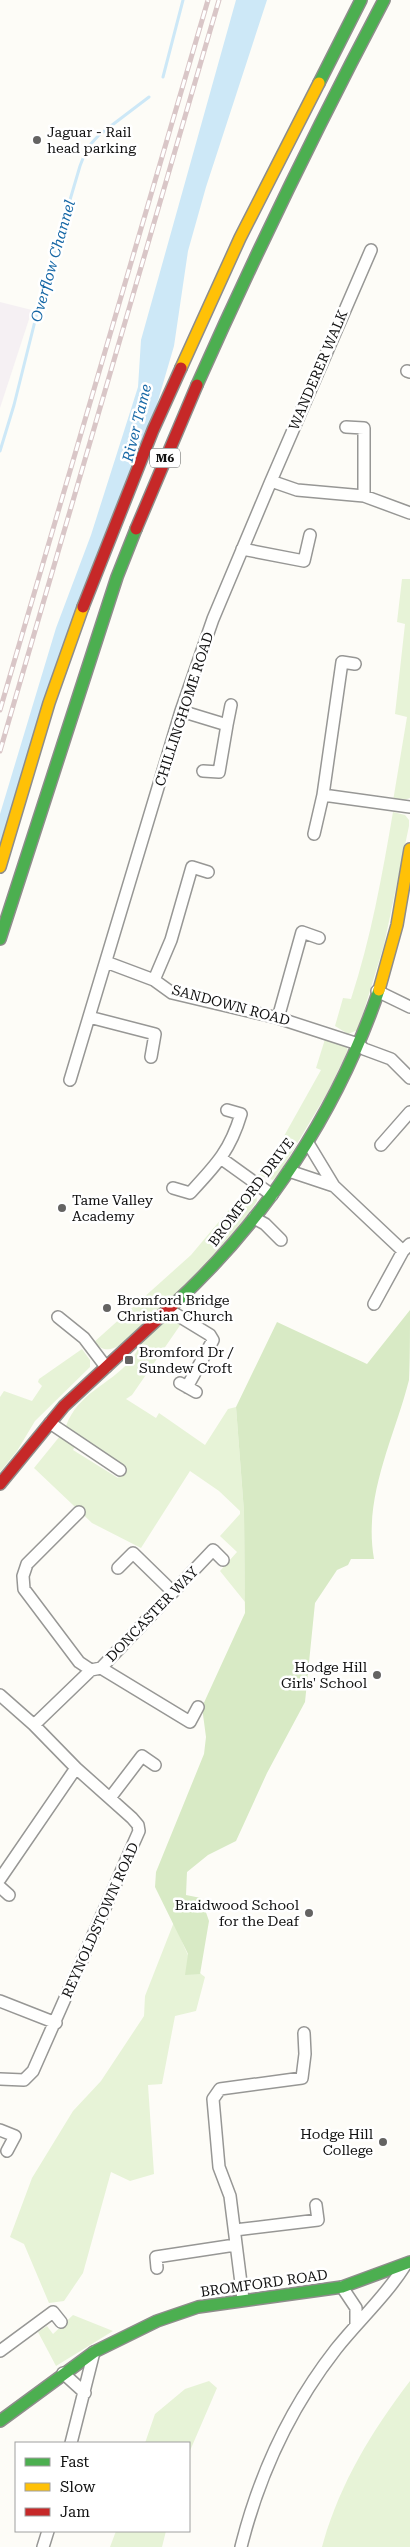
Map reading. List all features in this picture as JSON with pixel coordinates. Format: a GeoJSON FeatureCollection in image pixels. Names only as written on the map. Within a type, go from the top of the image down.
{"type":"FeatureCollection","features":[{"type":"Feature","properties":{"kind":"main road","name":"M6"},"geometry":{"type":"LineString","coordinates":[[0,867],[49,703],[95,574],[153,430],[240,238],[361,0]]}},
{"type":"Feature","properties":{"kind":"main road","name":"M6"},"geometry":{"type":"LineString","coordinates":[[0,939],[117,577],[173,438],[259,247],[326,110],[384,0]]}},
{"type":"Feature","properties":{"kind":"main road","name":"BROMFORD DRIVE"},"geometry":{"type":"LineString","coordinates":[[0,1484],[64,1406],[169,1310],[217,1261],[272,1195],[308,1143],[336,1094],[358,1044],[377,992],[396,927],[408,873],[410,849]]}},
{"type":"Feature","properties":{"kind":"main road","name":"BROMFORD ROAD"},"geometry":{"type":"LineString","coordinates":[[0,2421],[94,2352],[157,2321],[198,2308],[243,2299],[342,2287],[408,2263]]}},
{"type":"Feature","properties":{"kind":"street","name":"WANDERER WALK"},"geometry":{"type":"LineString","coordinates":[[271,481],[364,254]]}},
{"type":"Feature","properties":{"kind":"street"},"geometry":{"type":"LineString","coordinates":[[346,427],[364,428],[364,496]]}},
{"type":"Feature","properties":{"kind":"street"},"geometry":{"type":"LineString","coordinates":[[271,481],[297,490],[364,496],[410,513]]}},
{"type":"Feature","properties":{"kind":"street","name":"CHILLINGHOME ROAD"},"geometry":{"type":"LineString","coordinates":[[70,1080],[181,711],[213,619],[271,481]]}},
{"type":"Feature","properties":{"kind":"street"},"geometry":{"type":"LineString","coordinates":[[242,549],[304,561],[310,535]]}},
{"type":"Feature","properties":{"kind":"street"},"geometry":{"type":"LineString","coordinates":[[314,834],[323,795],[342,662],[355,664]]}},
{"type":"Feature","properties":{"kind":"street"},"geometry":{"type":"LineString","coordinates":[[203,771],[219,772],[231,705]]}},
{"type":"Feature","properties":{"kind":"street"},"geometry":{"type":"LineString","coordinates":[[181,711],[226,725]]}},
{"type":"Feature","properties":{"kind":"street"},"geometry":{"type":"LineString","coordinates":[[323,795],[410,807]]}},
{"type":"Feature","properties":{"kind":"street"},"geometry":{"type":"LineString","coordinates":[[154,980],[171,940],[192,867],[208,872]]}},
{"type":"Feature","properties":{"kind":"street"},"geometry":{"type":"LineString","coordinates":[[278,1018],[302,932],[319,938]]}},
{"type":"Feature","properties":{"kind":"street","name":"SANDOWN ROAD"},"geometry":{"type":"LineString","coordinates":[[106,962],[154,980],[172,993],[278,1018],[358,1044],[391,1059],[410,1078]]}},
{"type":"Feature","properties":{"kind":"street"},"geometry":{"type":"LineString","coordinates":[[377,992],[410,1007]]}},
{"type":"Feature","properties":{"kind":"street"},"geometry":{"type":"LineString","coordinates":[[89,1017],[155,1034],[150,1057]]}},
{"type":"Feature","properties":{"kind":"street"},"geometry":{"type":"LineString","coordinates":[[173,1188],[190,1192],[222,1159],[235,1135],[241,1114],[227,1110]]}},
{"type":"Feature","properties":{"kind":"street"},"geometry":{"type":"LineString","coordinates":[[381,1145],[410,1112]]}},
{"type":"Feature","properties":{"kind":"street"},"geometry":{"type":"LineString","coordinates":[[308,1143],[334,1186],[407,1247],[374,1304]]}},
{"type":"Feature","properties":{"kind":"street"},"geometry":{"type":"LineString","coordinates":[[222,1159],[272,1195]]}},
{"type":"Feature","properties":{"kind":"street"},"geometry":{"type":"LineString","coordinates":[[289,1171],[334,1186]]}},
{"type":"Feature","properties":{"kind":"street"},"geometry":{"type":"LineString","coordinates":[[254,1218],[265,1224],[281,1240]]}},
{"type":"Feature","properties":{"kind":"street"},"geometry":{"type":"LineString","coordinates":[[169,1310],[210,1335],[214,1340],[188,1387]]}},
{"type":"Feature","properties":{"kind":"street"},"geometry":{"type":"LineString","coordinates":[[58,1317],[84,1338],[106,1366]]}},
{"type":"Feature","properties":{"kind":"street"},"geometry":{"type":"LineString","coordinates":[[50,1423],[120,1470]]}},
{"type":"Feature","properties":{"kind":"street"},"geometry":{"type":"LineString","coordinates":[[79,1512],[27,1564],[23,1576],[24,1589],[79,1662],[96,1668],[190,1722],[198,1708]]}},
{"type":"Feature","properties":{"kind":"street","name":"DONCASTER WAY"},"geometry":{"type":"LineString","coordinates":[[34,1725],[96,1668],[214,1550],[223,1560]]}},
{"type":"Feature","properties":{"kind":"street"},"geometry":{"type":"LineString","coordinates":[[118,1568],[133,1553],[173,1592]]}},
{"type":"Feature","properties":{"kind":"street","name":"REYNOLDSTOWN ROAD"},"geometry":{"type":"LineString","coordinates":[[0,1695],[34,1725],[76,1768],[132,1818],[138,1825],[139,1831],[33,2071],[24,2080],[0,2079]]}},
{"type":"Feature","properties":{"kind":"street"},"geometry":{"type":"LineString","coordinates":[[110,1798],[142,1756],[155,1765]]}},
{"type":"Feature","properties":{"kind":"street"},"geometry":{"type":"LineString","coordinates":[[0,1879],[76,1768]]}},
{"type":"Feature","properties":{"kind":"street"},"geometry":{"type":"LineString","coordinates":[[0,2001],[56,2022]]}},
{"type":"Feature","properties":{"kind":"street"},"geometry":{"type":"LineString","coordinates":[[243,2299],[230,2196],[219,2167],[213,2099],[220,2089],[302,2078],[305,2054],[304,2033]]}},
{"type":"Feature","properties":{"kind":"street"},"geometry":{"type":"LineString","coordinates":[[0,2130],[14,2136],[8,2150]]}},
{"type":"Feature","properties":{"kind":"street"},"geometry":{"type":"LineString","coordinates":[[235,2230],[318,2220],[316,2205]]}},
{"type":"Feature","properties":{"kind":"street"},"geometry":{"type":"LineString","coordinates":[[157,2268],[156,2257],[235,2245]]}},
{"type":"Feature","properties":{"kind":"street"},"geometry":{"type":"LineString","coordinates":[[241,2547],[260,2486],[289,2420],[315,2378],[356,2325],[391,2288],[408,2263]]}},
{"type":"Feature","properties":{"kind":"street"},"geometry":{"type":"LineString","coordinates":[[342,2287],[356,2308],[356,2325]]}},
{"type":"Feature","properties":{"kind":"street"},"geometry":{"type":"LineString","coordinates":[[0,2351],[53,2312],[61,2322]]}},
{"type":"Feature","properties":{"kind":"street"},"geometry":{"type":"LineString","coordinates":[[71,2442],[94,2352]]}},
{"type":"Feature","properties":{"kind":"street"},"geometry":{"type":"LineString","coordinates":[[63,2373],[85,2393]]}},
{"type":"Feature","properties":{"kind":"street"},"geometry":{"type":"LineString","coordinates":[[43,2547],[48,2532]]}},
{"type":"Feature","properties":{"kind":"shaded area"},"geometry":{"type":"Polygon","coordinates":[[[0,302],[32,310],[0,408],[0,302]]]}},
{"type":"Feature","properties":{"kind":"green space"},"geometry":{"type":"Polygon","coordinates":[[[402,579],[410,579],[410,798],[402,801],[393,801],[407,717],[395,714],[405,624],[397,622],[402,579]]]}},
{"type":"Feature","properties":{"kind":"green space"},"geometry":{"type":"Polygon","coordinates":[[[393,812],[405,815],[409,820],[409,826],[384,945],[358,1030],[348,1034],[335,1026],[343,998],[351,999],[364,953],[380,883],[393,812]]]}},
{"type":"Feature","properties":{"kind":"green space"},"geometry":{"type":"Polygon","coordinates":[[[326,1036],[344,1043],[348,1050],[329,1090],[279,1174],[273,1180],[258,1175],[279,1145],[321,1070],[316,1068],[326,1036]]]}},
{"type":"Feature","properties":{"kind":"green space"},"geometry":{"type":"Polygon","coordinates":[[[249,1186],[256,1192],[257,1201],[228,1240],[211,1259],[120,1345],[112,1349],[106,1349],[93,1343],[191,1255],[249,1186]]]}},
{"type":"Feature","properties":{"kind":"green space"},"geometry":{"type":"Polygon","coordinates":[[[410,1310],[409,1380],[376,1490],[372,1536],[374,1559],[351,1559],[348,1565],[337,1570],[315,1603],[305,1702],[267,1773],[236,1841],[208,1855],[187,1872],[186,1895],[201,1898],[209,1921],[200,1974],[185,1975],[188,1954],[155,1887],[156,1872],[204,1754],[206,1737],[202,1707],[245,1613],[244,1512],[236,1407],[277,1322],[367,1364],[410,1310]]]}},
{"type":"Feature","properties":{"kind":"green space"},"geometry":{"type":"Polygon","coordinates":[[[163,1319],[181,1324],[132,1395],[126,1399],[156,1418],[159,1413],[205,1445],[228,1409],[236,1407],[244,1512],[245,1602],[220,1571],[237,1552],[220,1536],[240,1514],[240,1511],[219,1491],[190,1471],[141,1548],[92,1523],[34,1468],[60,1436],[75,1446],[73,1450],[118,1478],[123,1469],[66,1426],[78,1405],[130,1361],[142,1342],[163,1319]]]}},
{"type":"Feature","properties":{"kind":"green space"},"geometry":{"type":"Polygon","coordinates":[[[82,1349],[90,1360],[90,1367],[35,1421],[17,1451],[0,1472],[0,1397],[4,1391],[32,1401],[42,1386],[38,1382],[39,1379],[82,1349]]]}},
{"type":"Feature","properties":{"kind":"green space"},"geometry":{"type":"Polygon","coordinates":[[[174,1922],[186,1952],[199,1972],[205,1977],[196,2011],[175,2016],[162,2084],[148,2085],[154,2174],[130,2181],[111,2172],[83,2273],[64,2301],[49,2303],[24,2244],[10,2237],[32,2178],[73,2111],[101,2081],[144,2016],[145,1996],[174,1922]]]}},
{"type":"Feature","properties":{"kind":"green space"},"geometry":{"type":"Polygon","coordinates":[[[73,2315],[113,2331],[56,2366],[38,2332],[47,2326],[53,2334],[73,2315]]]}},
{"type":"Feature","properties":{"kind":"green space"},"geometry":{"type":"Polygon","coordinates":[[[209,2381],[217,2388],[190,2451],[190,2442],[145,2442],[155,2414],[185,2389],[209,2381]]]}},
{"type":"Feature","properties":{"kind":"green space"},"geometry":{"type":"Polygon","coordinates":[[[410,2381],[410,2547],[322,2547],[337,2502],[358,2460],[382,2420],[410,2381]]]}},
{"type":"Feature","properties":{"kind":"green space"},"geometry":{"type":"Polygon","coordinates":[[[116,2532],[166,2532],[162,2547],[110,2547],[116,2532]]]}},
{"type":"Feature","properties":{"kind":"water","name":"River Tame"},"geometry":{"type":"Polygon","coordinates":[[[236,0],[267,0],[206,187],[188,251],[174,346],[138,469],[0,855],[0,814],[56,628],[91,535],[138,387],[141,340],[236,0]]]}},
{"type":"Feature","properties":{"kind":"waterway","name":"Overflow Channel"},"geometry":{"type":"LineString","coordinates":[[163,77],[183,0]]}},
{"type":"Feature","properties":{"kind":"waterway","name":"Overflow Channel"},"geometry":{"type":"LineString","coordinates":[[0,451],[14,405],[39,305],[87,148],[99,135],[149,97]]}},
{"type":"Feature","properties":{"kind":"railway"},"geometry":{"type":"LineString","coordinates":[[0,710],[208,0]]}},
{"type":"Feature","properties":{"kind":"railway"},"geometry":{"type":"LineString","coordinates":[[0,751],[219,0]]}},
{"type":"Feature","properties":{"kind":"traffic: fast"},"geometry":{"type":"LineString","coordinates":[[319,83],[361,0]]}},
{"type":"Feature","properties":{"kind":"traffic: fast"},"geometry":{"type":"LineString","coordinates":[[197,385],[287,191],[384,0]]}},
{"type":"Feature","properties":{"kind":"traffic: fast"},"geometry":{"type":"LineString","coordinates":[[0,939],[117,577],[136,529]]}},
{"type":"Feature","properties":{"kind":"traffic: fast"},"geometry":{"type":"LineString","coordinates":[[173,1305],[207,1272],[239,1236],[269,1199],[296,1160],[321,1120],[343,1078],[379,990]]}},
{"type":"Feature","properties":{"kind":"traffic: fast"},"geometry":{"type":"LineString","coordinates":[[0,2421],[94,2352],[157,2321],[198,2307],[342,2287],[410,2262]]}},
{"type":"Feature","properties":{"kind":"traffic: slow"},"geometry":{"type":"LineString","coordinates":[[181,368],[240,238],[319,83]]}},
{"type":"Feature","properties":{"kind":"traffic: slow"},"geometry":{"type":"LineString","coordinates":[[0,867],[49,703],[83,607]]}},
{"type":"Feature","properties":{"kind":"traffic: slow"},"geometry":{"type":"LineString","coordinates":[[379,990],[397,925],[410,849]]}},
{"type":"Feature","properties":{"kind":"traffic: jam"},"geometry":{"type":"LineString","coordinates":[[83,607],[153,430],[181,368]]}},
{"type":"Feature","properties":{"kind":"traffic: jam"},"geometry":{"type":"LineString","coordinates":[[136,529],[197,385]]}},
{"type":"Feature","properties":{"kind":"traffic: jam"},"geometry":{"type":"LineString","coordinates":[[0,1484],[64,1406],[173,1305]]}},
{"type":"Feature","properties":{"kind":"place","name":"Jaguar - Rail head parking"},"geometry":{"type":"Point","coordinates":[37,140]}},
{"type":"Feature","properties":{"kind":"place","name":"Tame Valley Academy"},"geometry":{"type":"Point","coordinates":[62,1208]}},
{"type":"Feature","properties":{"kind":"place","name":"Bromford Bridge Christian Church"},"geometry":{"type":"Point","coordinates":[107,1308]}},
{"type":"Feature","properties":{"kind":"place","name":"Bromford Dr / Sundew Croft"},"geometry":{"type":"Point","coordinates":[129,1360]}},
{"type":"Feature","properties":{"kind":"place","name":"Hodge Hill Girls' School"},"geometry":{"type":"Point","coordinates":[377,1675]}},
{"type":"Feature","properties":{"kind":"place","name":"Braidwood School for the Deaf"},"geometry":{"type":"Point","coordinates":[309,1913]}},
{"type":"Feature","properties":{"kind":"place","name":"Hodge Hill College"},"geometry":{"type":"Point","coordinates":[383,2142]}}]}
